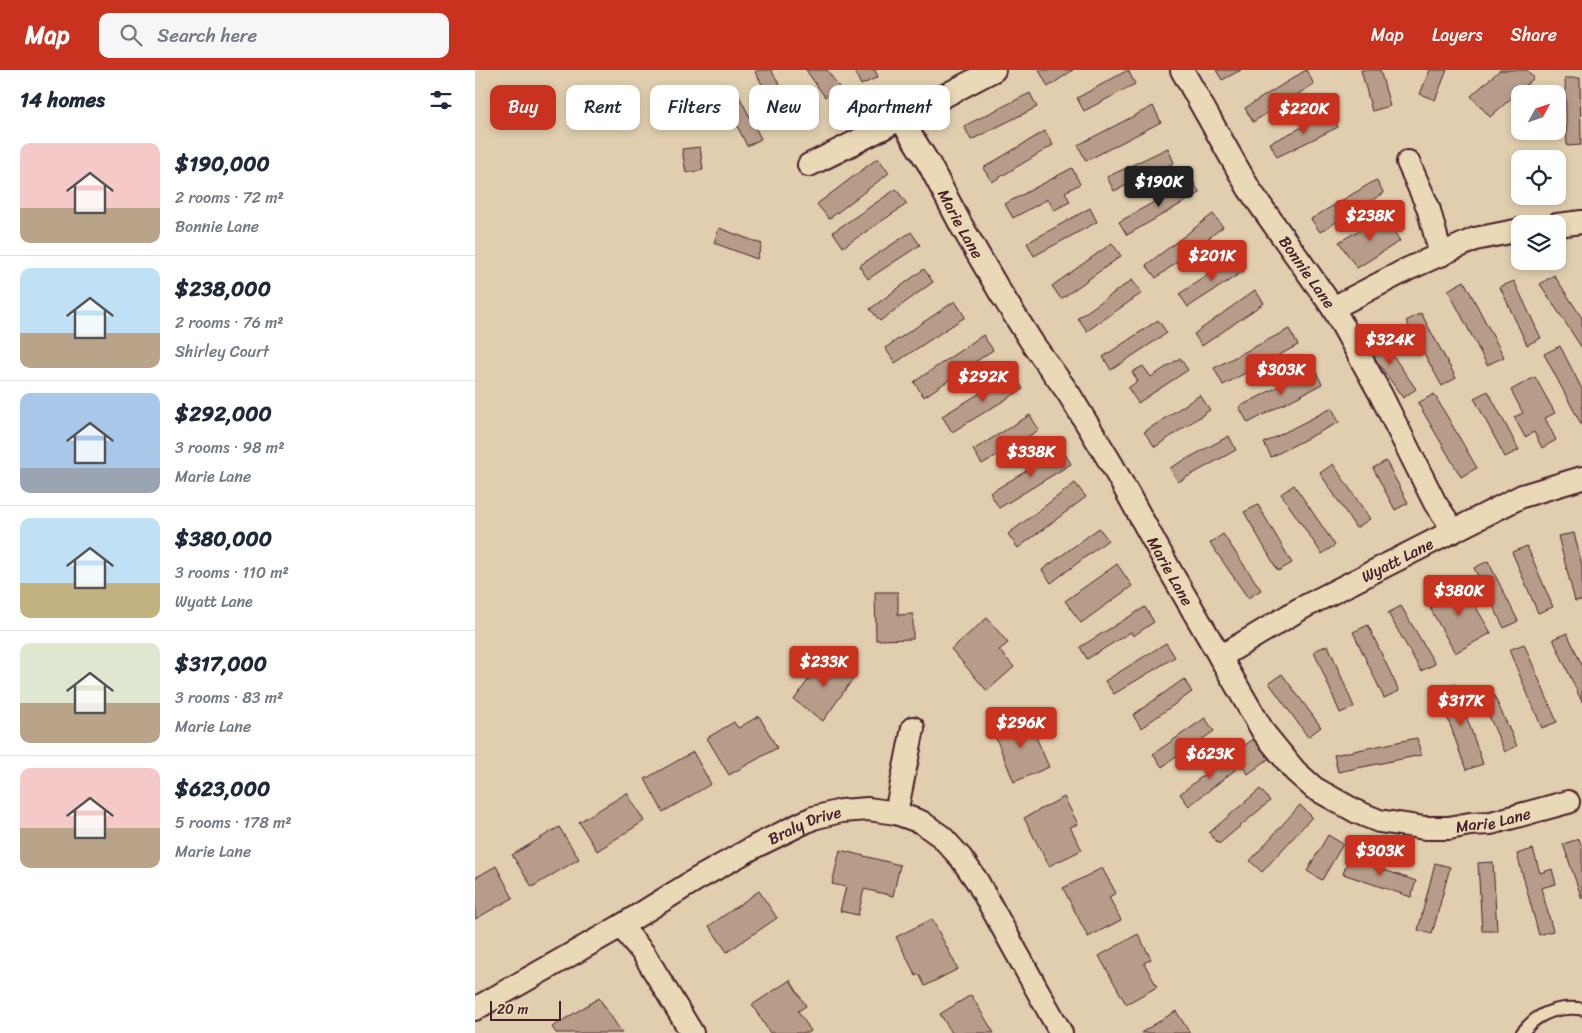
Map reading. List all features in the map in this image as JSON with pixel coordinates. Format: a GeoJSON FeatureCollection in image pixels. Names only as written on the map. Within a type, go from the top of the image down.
{"type":"FeatureCollection","features":[{"type":"Feature","properties":{"kind":"street"},"geometry":{"type":"LineString","coordinates":[[950,92],[994,70]]}},
{"type":"Feature","properties":{"kind":"street","name":"Bonnie Lane"},"geometry":{"type":"LineString","coordinates":[[1183,70],[1249,189],[1333,308],[1381,396],[1435,503],[1454,530]]}},
{"type":"Feature","properties":{"kind":"street"},"geometry":{"type":"LineString","coordinates":[[809,165],[883,130]]}},
{"type":"Feature","properties":{"kind":"street","name":"Marie Lane"},"geometry":{"type":"LineString","coordinates":[[908,130],[929,164],[961,225],[1000,292],[1033,344],[1069,394],[1112,464],[1220,657],[1265,733],[1295,771],[1315,788],[1357,812],[1379,821],[1401,825],[1449,828],[1512,819],[1568,802]]}},
{"type":"Feature","properties":{"kind":"street"},"geometry":{"type":"LineString","coordinates":[[1408,162],[1428,207],[1441,255]]}},
{"type":"Feature","properties":{"kind":"street"},"geometry":{"type":"LineString","coordinates":[[1566,224],[1582,222]]}},
{"type":"Feature","properties":{"kind":"street"},"geometry":{"type":"LineString","coordinates":[[1333,308],[1408,269],[1488,235],[1511,231]]}},
{"type":"Feature","properties":{"kind":"street","name":"Wyatt Lane"},"geometry":{"type":"LineString","coordinates":[[1220,657],[1301,609],[1522,496],[1582,478]]}},
{"type":"Feature","properties":{"kind":"street"},"geometry":{"type":"LineString","coordinates":[[896,812],[913,728]]}},
{"type":"Feature","properties":{"kind":"street","name":"Braly Drive"},"geometry":{"type":"LineString","coordinates":[[475,1009],[756,846],[813,818],[841,811],[868,809],[896,812],[921,822],[942,837],[961,858],[977,881],[1061,1033]]}},
{"type":"Feature","properties":{"kind":"street"},"geometry":{"type":"LineString","coordinates":[[621,926],[644,954],[692,1033]]}},
{"type":"Feature","properties":{"kind":"lane"},"geometry":{"type":"LineString","coordinates":[[1522,1033],[1528,1025],[1550,1010],[1567,1007],[1582,1009]]}},
{"type":"Feature","properties":{"kind":"building"},"geometry":{"type":"Polygon","coordinates":[[[771,70],[780,85],[763,85],[755,72],[771,70]]]}},
{"type":"Feature","properties":{"kind":"building"},"geometry":{"type":"Polygon","coordinates":[[[806,70],[827,70],[838,85],[829,85],[829,94],[825,97],[819,88],[819,85],[817,85],[806,70]]]}},
{"type":"Feature","properties":{"kind":"building"},"geometry":{"type":"Polygon","coordinates":[[[854,70],[875,70],[878,77],[861,85],[854,70]]]}},
{"type":"Feature","properties":{"kind":"building"},"geometry":{"type":"Polygon","coordinates":[[[1039,70],[1073,70],[1048,87],[1039,70]]]}},
{"type":"Feature","properties":{"kind":"building"},"geometry":{"type":"Polygon","coordinates":[[[1128,70],[1135,84],[1084,111],[1077,98],[1128,70]]]}},
{"type":"Feature","properties":{"kind":"building"},"geometry":{"type":"Polygon","coordinates":[[[1216,70],[1241,70],[1222,80],[1216,70]]]}},
{"type":"Feature","properties":{"kind":"building"},"geometry":{"type":"Polygon","coordinates":[[[1306,70],[1314,84],[1253,122],[1245,108],[1306,70]]]}},
{"type":"Feature","properties":{"kind":"building"},"geometry":{"type":"Polygon","coordinates":[[[1361,70],[1380,70],[1390,106],[1372,111],[1361,70]]]}},
{"type":"Feature","properties":{"kind":"building"},"geometry":{"type":"Polygon","coordinates":[[[1430,70],[1447,70],[1435,100],[1420,94],[1430,70]]]}},
{"type":"Feature","properties":{"kind":"building"},"geometry":{"type":"Polygon","coordinates":[[[1500,70],[1527,70],[1534,78],[1526,85],[1511,85],[1511,98],[1490,117],[1471,96],[1500,70]]]}},
{"type":"Feature","properties":{"kind":"building"},"geometry":{"type":"Polygon","coordinates":[[[1565,78],[1580,78],[1581,145],[1567,146],[1565,78]]]}},
{"type":"Feature","properties":{"kind":"building"},"geometry":{"type":"Polygon","coordinates":[[[1030,93],[1037,107],[971,140],[964,126],[1030,93]]]}},
{"type":"Feature","properties":{"kind":"building"},"geometry":{"type":"Polygon","coordinates":[[[739,96],[749,116],[749,130],[756,130],[761,139],[747,146],[739,130],[739,96]]]}},
{"type":"Feature","properties":{"kind":"building"},"geometry":{"type":"Polygon","coordinates":[[[1153,106],[1161,122],[1086,161],[1078,145],[1153,106]]]}},
{"type":"Feature","properties":{"kind":"building"},"geometry":{"type":"Polygon","coordinates":[[[1331,113],[1338,127],[1277,157],[1270,143],[1331,113]]]}},
{"type":"Feature","properties":{"kind":"building"},"geometry":{"type":"Polygon","coordinates":[[[1045,131],[1053,145],[992,182],[983,168],[1045,131]]]}},
{"type":"Feature","properties":{"kind":"building"},"geometry":{"type":"Polygon","coordinates":[[[700,147],[703,170],[686,173],[682,149],[700,147]]]}},
{"type":"Feature","properties":{"kind":"building"},"geometry":{"type":"Polygon","coordinates":[[[1168,148],[1174,163],[1114,191],[1107,177],[1168,148]]]}},
{"type":"Feature","properties":{"kind":"building"},"geometry":{"type":"Polygon","coordinates":[[[878,158],[889,173],[829,219],[817,204],[878,158]]]}},
{"type":"Feature","properties":{"kind":"building"},"geometry":{"type":"Polygon","coordinates":[[[1072,168],[1080,184],[1065,192],[1070,202],[1054,210],[1048,199],[1013,218],[1005,204],[1072,168]]]}},
{"type":"Feature","properties":{"kind":"building"},"geometry":{"type":"Polygon","coordinates":[[[1192,180],[1200,193],[1127,235],[1119,222],[1192,180]]]}},
{"type":"Feature","properties":{"kind":"building"},"geometry":{"type":"Polygon","coordinates":[[[1376,180],[1384,193],[1320,232],[1311,219],[1376,180]]]}},
{"type":"Feature","properties":{"kind":"building"},"geometry":{"type":"Polygon","coordinates":[[[896,189],[907,204],[843,247],[833,232],[896,189]]]}},
{"type":"Feature","properties":{"kind":"building"},"geometry":{"type":"Polygon","coordinates":[[[1090,208],[1097,222],[1034,256],[1027,243],[1090,208]]]}},
{"type":"Feature","properties":{"kind":"building"},"geometry":{"type":"Polygon","coordinates":[[[1213,214],[1223,227],[1156,278],[1146,265],[1213,214]]]}},
{"type":"Feature","properties":{"kind":"building"},"geometry":{"type":"Polygon","coordinates":[[[1384,216],[1400,241],[1357,268],[1339,242],[1384,216]]]}},
{"type":"Feature","properties":{"kind":"building"},"geometry":{"type":"Polygon","coordinates":[[[719,228],[762,244],[757,259],[714,243],[719,228]]]}},
{"type":"Feature","properties":{"kind":"building"},"geometry":{"type":"Polygon","coordinates":[[[911,232],[920,245],[868,279],[859,266],[911,232]]]}},
{"type":"Feature","properties":{"kind":"building"},"geometry":{"type":"Polygon","coordinates":[[[1112,243],[1121,256],[1061,299],[1052,286],[1112,243]]]}},
{"type":"Feature","properties":{"kind":"building"},"geometry":{"type":"Polygon","coordinates":[[[1235,257],[1244,271],[1188,307],[1179,294],[1235,257]]]}},
{"type":"Feature","properties":{"kind":"building"},"geometry":{"type":"Polygon","coordinates":[[[924,269],[933,282],[880,321],[870,309],[924,269]]]}},
{"type":"Feature","properties":{"kind":"building"},"geometry":{"type":"Polygon","coordinates":[[[1554,275],[1582,318],[1582,348],[1540,284],[1554,275]]]}},
{"type":"Feature","properties":{"kind":"building"},"geometry":{"type":"Polygon","coordinates":[[[1132,280],[1142,293],[1087,331],[1078,318],[1132,280]]]}},
{"type":"Feature","properties":{"kind":"building"},"geometry":{"type":"Polygon","coordinates":[[[1464,281],[1504,357],[1487,365],[1448,290],[1464,281]]]}},
{"type":"Feature","properties":{"kind":"building"},"geometry":{"type":"Polygon","coordinates":[[[1514,281],[1541,338],[1527,345],[1500,287],[1514,281]]]}},
{"type":"Feature","properties":{"kind":"building"},"geometry":{"type":"Polygon","coordinates":[[[1255,290],[1264,303],[1202,346],[1194,334],[1255,290]]]}},
{"type":"Feature","properties":{"kind":"building"},"geometry":{"type":"Polygon","coordinates":[[[955,301],[965,317],[895,363],[885,348],[955,301]]]}},
{"type":"Feature","properties":{"kind":"building"},"geometry":{"type":"Polygon","coordinates":[[[1421,313],[1456,378],[1442,386],[1406,321],[1421,313]]]}},
{"type":"Feature","properties":{"kind":"building"},"geometry":{"type":"Polygon","coordinates":[[[1158,320],[1167,333],[1111,370],[1103,357],[1158,320]]]}},
{"type":"Feature","properties":{"kind":"building"},"geometry":{"type":"Polygon","coordinates":[[[1289,329],[1298,345],[1223,385],[1214,368],[1289,329]]]}},
{"type":"Feature","properties":{"kind":"building"},"geometry":{"type":"Polygon","coordinates":[[[1378,334],[1416,389],[1403,398],[1364,343],[1378,334]]]}},
{"type":"Feature","properties":{"kind":"building"},"geometry":{"type":"Polygon","coordinates":[[[983,335],[993,350],[924,397],[914,382],[983,335]]]}},
{"type":"Feature","properties":{"kind":"building"},"geometry":{"type":"Polygon","coordinates":[[[1560,346],[1582,389],[1582,426],[1544,354],[1560,346]]]}},
{"type":"Feature","properties":{"kind":"building"},"geometry":{"type":"Polygon","coordinates":[[[1180,358],[1188,370],[1138,403],[1128,388],[1138,381],[1132,372],[1143,366],[1151,377],[1180,358]]]}},
{"type":"Feature","properties":{"kind":"building"},"geometry":{"type":"Polygon","coordinates":[[[1314,368],[1322,384],[1248,423],[1239,407],[1314,368]]]}},
{"type":"Feature","properties":{"kind":"building"},"geometry":{"type":"Polygon","coordinates":[[[1014,373],[1023,389],[952,432],[942,416],[1014,373]]]}},
{"type":"Feature","properties":{"kind":"building"},"geometry":{"type":"Polygon","coordinates":[[[1535,377],[1555,413],[1545,418],[1556,440],[1542,448],[1534,432],[1525,437],[1514,417],[1523,413],[1511,390],[1535,377]]]}},
{"type":"Feature","properties":{"kind":"building"},"geometry":{"type":"Polygon","coordinates":[[[1488,391],[1519,450],[1505,457],[1474,398],[1488,391]]]}},
{"type":"Feature","properties":{"kind":"building"},"geometry":{"type":"Polygon","coordinates":[[[1434,394],[1477,468],[1461,477],[1418,403],[1434,394]]]}},
{"type":"Feature","properties":{"kind":"building"},"geometry":{"type":"Polygon","coordinates":[[[1200,395],[1210,410],[1155,447],[1144,432],[1200,395]]]}},
{"type":"Feature","properties":{"kind":"building"},"geometry":{"type":"Polygon","coordinates":[[[1332,408],[1339,422],[1271,457],[1264,443],[1332,408]]]}},
{"type":"Feature","properties":{"kind":"building"},"geometry":{"type":"Polygon","coordinates":[[[1030,415],[1039,430],[982,464],[973,450],[1030,415]]]}},
{"type":"Feature","properties":{"kind":"building"},"geometry":{"type":"Polygon","coordinates":[[[1229,436],[1236,450],[1178,482],[1170,468],[1229,436]]]}},
{"type":"Feature","properties":{"kind":"building"},"geometry":{"type":"Polygon","coordinates":[[[1062,449],[1071,464],[999,508],[990,493],[1062,449]]]}},
{"type":"Feature","properties":{"kind":"building"},"geometry":{"type":"Polygon","coordinates":[[[1386,461],[1408,503],[1395,510],[1373,468],[1386,461]]]}},
{"type":"Feature","properties":{"kind":"building"},"geometry":{"type":"Polygon","coordinates":[[[1333,464],[1370,519],[1356,528],[1320,473],[1333,464]]]}},
{"type":"Feature","properties":{"kind":"building"},"geometry":{"type":"Polygon","coordinates":[[[1075,483],[1086,497],[1018,548],[1008,534],[1075,483]]]}},
{"type":"Feature","properties":{"kind":"building"},"geometry":{"type":"Polygon","coordinates":[[[1294,485],[1335,545],[1322,554],[1281,494],[1294,485]]]}},
{"type":"Feature","properties":{"kind":"building"},"geometry":{"type":"Polygon","coordinates":[[[1258,505],[1292,563],[1278,571],[1244,512],[1258,505]]]}},
{"type":"Feature","properties":{"kind":"building"},"geometry":{"type":"Polygon","coordinates":[[[1099,528],[1108,540],[1051,583],[1042,570],[1099,528]]]}},
{"type":"Feature","properties":{"kind":"building"},"geometry":{"type":"Polygon","coordinates":[[[1574,533],[1582,565],[1582,600],[1575,601],[1558,536],[1574,533]]]}},
{"type":"Feature","properties":{"kind":"building"},"geometry":{"type":"Polygon","coordinates":[[[1223,534],[1261,590],[1248,598],[1210,543],[1223,534]]]}},
{"type":"Feature","properties":{"kind":"building"},"geometry":{"type":"Polygon","coordinates":[[[1527,546],[1553,607],[1538,613],[1512,552],[1527,546]]]}},
{"type":"Feature","properties":{"kind":"building"},"geometry":{"type":"Polygon","coordinates":[[[1488,561],[1518,621],[1504,628],[1474,568],[1488,561]]]}},
{"type":"Feature","properties":{"kind":"building"},"geometry":{"type":"Polygon","coordinates":[[[1117,564],[1132,586],[1081,623],[1065,601],[1117,564]]]}},
{"type":"Feature","properties":{"kind":"building"},"geometry":{"type":"Polygon","coordinates":[[[1459,578],[1491,633],[1455,653],[1430,608],[1440,603],[1434,593],[1459,578]]]}},
{"type":"Feature","properties":{"kind":"building"},"geometry":{"type":"Polygon","coordinates":[[[875,592],[898,592],[898,615],[913,614],[913,639],[876,640],[875,592]]]}},
{"type":"Feature","properties":{"kind":"building"},"geometry":{"type":"Polygon","coordinates":[[[1401,606],[1435,664],[1421,671],[1388,613],[1401,606]]]}},
{"type":"Feature","properties":{"kind":"building"},"geometry":{"type":"Polygon","coordinates":[[[1145,607],[1154,622],[1133,636],[1131,632],[1087,659],[1080,647],[1145,607]]]}},
{"type":"Feature","properties":{"kind":"building"},"geometry":{"type":"Polygon","coordinates":[[[987,618],[1008,643],[999,650],[1014,667],[987,691],[951,649],[987,618]]]}},
{"type":"Feature","properties":{"kind":"building"},"geometry":{"type":"Polygon","coordinates":[[[1368,625],[1399,691],[1384,698],[1353,632],[1368,625]]]}},
{"type":"Feature","properties":{"kind":"building"},"geometry":{"type":"Polygon","coordinates":[[[1567,633],[1582,665],[1582,702],[1553,639],[1567,633]]]}},
{"type":"Feature","properties":{"kind":"building"},"geometry":{"type":"Polygon","coordinates":[[[1166,643],[1175,657],[1114,694],[1105,681],[1166,643]]]}},
{"type":"Feature","properties":{"kind":"building"},"geometry":{"type":"Polygon","coordinates":[[[1524,644],[1557,722],[1542,728],[1509,650],[1524,644]]]}},
{"type":"Feature","properties":{"kind":"building"},"geometry":{"type":"Polygon","coordinates":[[[1328,645],[1354,707],[1340,713],[1314,651],[1328,645]]]}},
{"type":"Feature","properties":{"kind":"building"},"geometry":{"type":"Polygon","coordinates":[[[825,656],[855,676],[823,721],[794,700],[825,656]]]}},
{"type":"Feature","properties":{"kind":"building"},"geometry":{"type":"Polygon","coordinates":[[[1282,674],[1321,727],[1308,737],[1269,683],[1282,674]]]}},
{"type":"Feature","properties":{"kind":"building"},"geometry":{"type":"Polygon","coordinates":[[[1184,679],[1192,692],[1141,728],[1133,715],[1184,679]]]}},
{"type":"Feature","properties":{"kind":"building"},"geometry":{"type":"Polygon","coordinates":[[[1455,684],[1483,764],[1466,770],[1438,690],[1455,684]]]}},
{"type":"Feature","properties":{"kind":"building"},"geometry":{"type":"Polygon","coordinates":[[[1492,691],[1517,746],[1505,752],[1480,696],[1492,691]]]}},
{"type":"Feature","properties":{"kind":"building"},"geometry":{"type":"Polygon","coordinates":[[[759,716],[777,748],[729,775],[707,738],[734,722],[738,728],[759,716]]]}},
{"type":"Feature","properties":{"kind":"building"},"geometry":{"type":"Polygon","coordinates":[[[1027,716],[1049,767],[1014,782],[993,731],[1027,716]]]}},
{"type":"Feature","properties":{"kind":"building"},"geometry":{"type":"Polygon","coordinates":[[[1205,718],[1214,731],[1162,767],[1153,754],[1205,718]]]}},
{"type":"Feature","properties":{"kind":"building"},"geometry":{"type":"Polygon","coordinates":[[[1256,737],[1271,757],[1248,774],[1233,754],[1256,737]]]}},
{"type":"Feature","properties":{"kind":"building"},"geometry":{"type":"Polygon","coordinates":[[[1417,738],[1421,755],[1338,772],[1334,755],[1417,738]]]}},
{"type":"Feature","properties":{"kind":"building"},"geometry":{"type":"Polygon","coordinates":[[[693,752],[711,784],[663,812],[645,779],[693,752]]]}},
{"type":"Feature","properties":{"kind":"building"},"geometry":{"type":"Polygon","coordinates":[[[1230,754],[1240,766],[1189,806],[1180,794],[1230,754]]]}},
{"type":"Feature","properties":{"kind":"building"},"geometry":{"type":"Polygon","coordinates":[[[1260,789],[1270,801],[1219,844],[1209,833],[1260,789]]]}},
{"type":"Feature","properties":{"kind":"building"},"geometry":{"type":"Polygon","coordinates":[[[627,793],[644,821],[597,851],[579,822],[627,793]]]}},
{"type":"Feature","properties":{"kind":"building"},"geometry":{"type":"Polygon","coordinates":[[[1064,797],[1078,824],[1070,827],[1082,850],[1049,866],[1024,818],[1064,797]]]}},
{"type":"Feature","properties":{"kind":"building"},"geometry":{"type":"Polygon","coordinates":[[[1300,805],[1312,817],[1262,872],[1250,861],[1300,805]]]}},
{"type":"Feature","properties":{"kind":"building"},"geometry":{"type":"Polygon","coordinates":[[[559,827],[579,859],[532,887],[512,855],[559,827]]]}},
{"type":"Feature","properties":{"kind":"building"},"geometry":{"type":"Polygon","coordinates":[[[1328,835],[1343,844],[1322,880],[1307,871],[1328,835]]]}},
{"type":"Feature","properties":{"kind":"building"},"geometry":{"type":"Polygon","coordinates":[[[1579,839],[1582,848],[1582,899],[1563,844],[1579,839]]]}},
{"type":"Feature","properties":{"kind":"building"},"geometry":{"type":"Polygon","coordinates":[[[1533,849],[1540,873],[1552,869],[1556,884],[1541,888],[1553,931],[1539,935],[1517,854],[1533,849]]]}},
{"type":"Feature","properties":{"kind":"building"},"geometry":{"type":"Polygon","coordinates":[[[840,850],[900,865],[893,896],[864,889],[858,915],[840,911],[846,887],[832,884],[840,850]]]}},
{"type":"Feature","properties":{"kind":"building"},"geometry":{"type":"Polygon","coordinates":[[[1349,858],[1416,881],[1411,897],[1343,874],[1349,858]]]}},
{"type":"Feature","properties":{"kind":"building"},"geometry":{"type":"Polygon","coordinates":[[[1493,862],[1497,931],[1482,931],[1478,863],[1493,862]]]}},
{"type":"Feature","properties":{"kind":"building"},"geometry":{"type":"Polygon","coordinates":[[[1435,863],[1450,867],[1432,934],[1418,930],[1435,863]]]}},
{"type":"Feature","properties":{"kind":"building"},"geometry":{"type":"Polygon","coordinates":[[[496,866],[513,898],[475,919],[475,878],[496,866]]]}},
{"type":"Feature","properties":{"kind":"building"},"geometry":{"type":"Polygon","coordinates":[[[1102,868],[1116,893],[1109,897],[1121,920],[1088,937],[1063,888],[1102,868]]]}},
{"type":"Feature","properties":{"kind":"building"},"geometry":{"type":"Polygon","coordinates":[[[759,891],[777,918],[727,952],[709,926],[759,891]]]}},
{"type":"Feature","properties":{"kind":"building"},"geometry":{"type":"Polygon","coordinates":[[[932,919],[958,969],[925,986],[919,974],[916,976],[896,937],[932,919]]]}},
{"type":"Feature","properties":{"kind":"building"},"geometry":{"type":"Polygon","coordinates":[[[1138,934],[1151,959],[1144,963],[1157,987],[1126,1004],[1099,956],[1138,934]]]}},
{"type":"Feature","properties":{"kind":"building"},"geometry":{"type":"Polygon","coordinates":[[[790,980],[806,1006],[798,1011],[811,1031],[808,1033],[770,1033],[752,1005],[790,980]]]}},
{"type":"Feature","properties":{"kind":"building"},"geometry":{"type":"Polygon","coordinates":[[[971,995],[994,1033],[952,1033],[940,1014],[971,995]]]}},
{"type":"Feature","properties":{"kind":"building"},"geometry":{"type":"Polygon","coordinates":[[[599,998],[622,1033],[556,1033],[552,1027],[599,998]]]}},
{"type":"Feature","properties":{"kind":"building"},"geometry":{"type":"Polygon","coordinates":[[[1176,1011],[1190,1033],[1142,1033],[1142,1032],[1176,1011]]]}}]}
